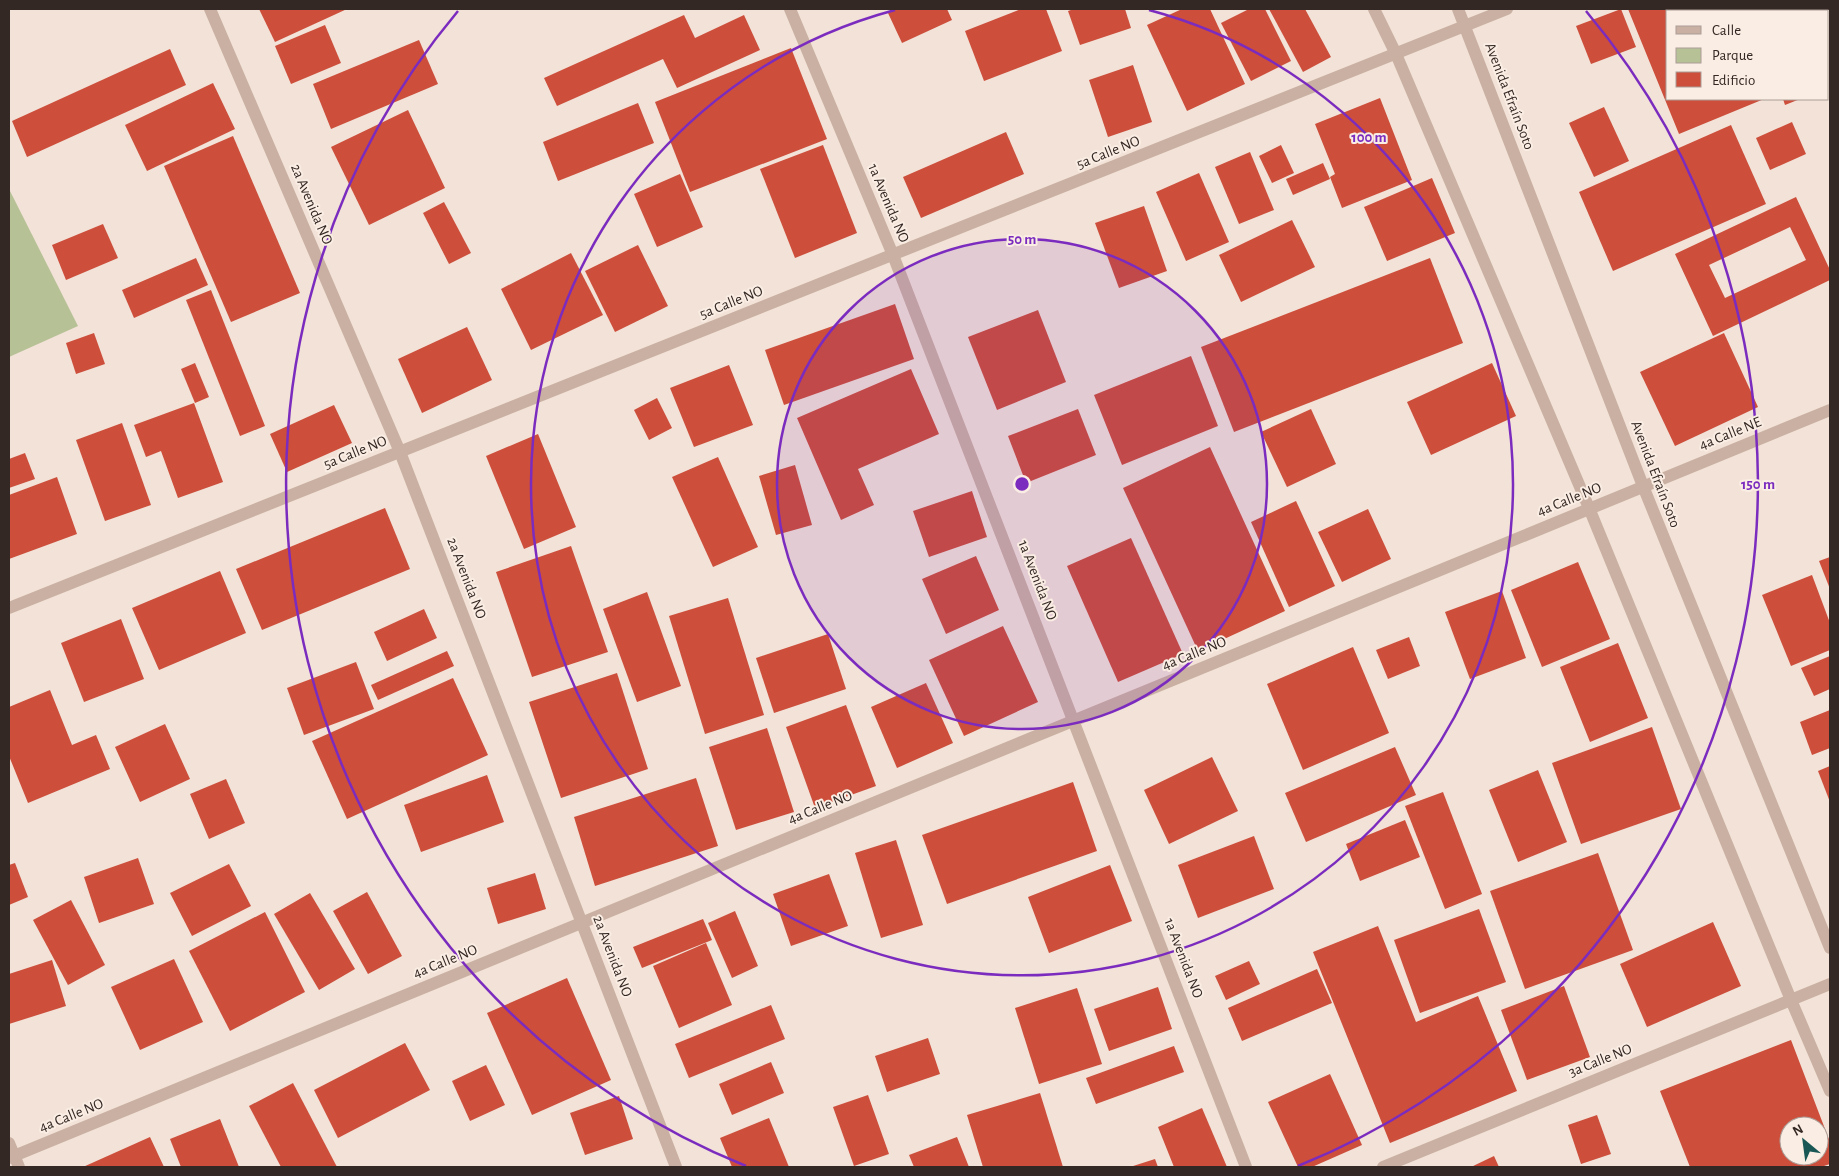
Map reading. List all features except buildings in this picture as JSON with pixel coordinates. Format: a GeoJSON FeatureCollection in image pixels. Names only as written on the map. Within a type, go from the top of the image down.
{"type":"FeatureCollection","features":[{"type":"Feature","properties":{"kind":"street","name":"2a Avenida NO"},"geometry":{"type":"LineString","coordinates":[[210,9],[400,452],[676,1167]]}},
{"type":"Feature","properties":{"kind":"street","name":"1a Avenida NO"},"geometry":{"type":"LineString","coordinates":[[790,9],[893,255],[1075,720],[1246,1167]]}},
{"type":"Feature","properties":{"kind":"street"},"geometry":{"type":"LineString","coordinates":[[1374,9],[1396,54],[1589,508],[1791,1000],[1830,1090]]}},
{"type":"Feature","properties":{"kind":"street","name":"Avenida Efraín Soto"},"geometry":{"type":"LineString","coordinates":[[1458,9],[1643,486],[1830,948]]}},
{"type":"Feature","properties":{"kind":"street","name":"5a Calle NO"},"geometry":{"type":"LineString","coordinates":[[9,608],[1507,9]]}},
{"type":"Feature","properties":{"kind":"street","name":"4a Calle NE"},"geometry":{"type":"LineString","coordinates":[[1643,486],[1830,410]]}},
{"type":"Feature","properties":{"kind":"street","name":"4a Calle NO"},"geometry":{"type":"LineString","coordinates":[[14,1161],[583,922],[1643,486]]}},
{"type":"Feature","properties":{"kind":"street","name":"3a Calle NO"},"geometry":{"type":"LineString","coordinates":[[1383,1167],[1830,984]]}},
{"type":"Feature","properties":{"kind":"street"},"geometry":{"type":"LineString","coordinates":[[9,1143],[14,1161]]}},
{"type":"Feature","properties":{"kind":"green space"},"geometry":{"type":"Polygon","coordinates":[[[9,189],[78,326],[9,357],[9,189]]]}}]}
